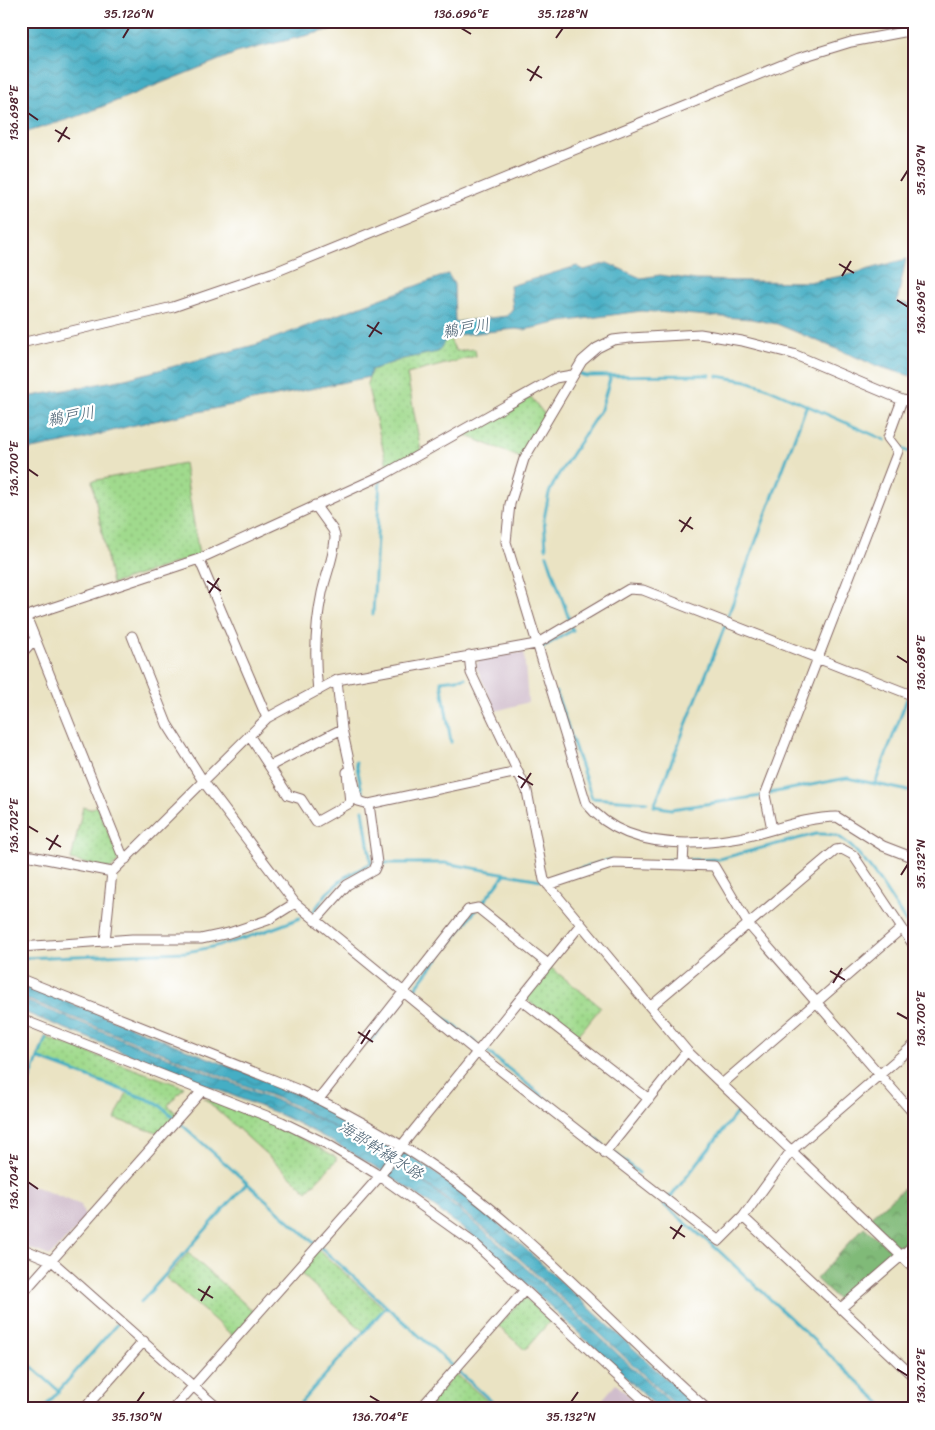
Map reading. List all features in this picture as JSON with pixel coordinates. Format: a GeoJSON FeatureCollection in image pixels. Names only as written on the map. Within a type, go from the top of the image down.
{"type":"FeatureCollection","features":[{"type":"Feature","properties":{"kind":"street"},"geometry":{"type":"LineString","coordinates":[[21,342],[173,307],[266,275],[799,58],[851,42],[914,30]]}},
{"type":"Feature","properties":{"kind":"street"},"geometry":{"type":"LineString","coordinates":[[914,402],[902,400],[793,354],[742,341],[700,334],[614,340],[598,348],[582,361],[524,459],[510,504],[506,542],[586,803],[593,812],[616,829],[634,837],[684,844],[740,838],[772,829],[837,817],[883,846],[914,858]]}},
{"type":"Feature","properties":{"kind":"street"},"geometry":{"type":"LineString","coordinates":[[126,859],[121,852],[35,639],[24,617],[199,559],[385,474],[555,378],[572,375]]}},
{"type":"Feature","properties":{"kind":"street"},"geometry":{"type":"LineString","coordinates":[[772,829],[765,795],[898,451],[888,438],[902,400]]}},
{"type":"Feature","properties":{"kind":"street"},"geometry":{"type":"LineString","coordinates":[[315,505],[333,530],[335,536],[316,632],[314,659],[318,690]]}},
{"type":"Feature","properties":{"kind":"street"},"geometry":{"type":"LineString","coordinates":[[199,559],[267,718]]}},
{"type":"Feature","properties":{"kind":"street"},"geometry":{"type":"LineString","coordinates":[[105,941],[112,872],[267,718],[337,680],[536,644],[630,589],[635,589],[914,696]]}},
{"type":"Feature","properties":{"kind":"street"},"geometry":{"type":"LineString","coordinates":[[132,636],[166,724],[203,781],[295,903],[477,1052],[714,1238],[720,1241],[725,1238],[743,1217],[790,1151],[914,1045]]}},
{"type":"Feature","properties":{"kind":"street"},"geometry":{"type":"LineString","coordinates":[[21,654],[35,639]]}},
{"type":"Feature","properties":{"kind":"street"},"geometry":{"type":"LineString","coordinates":[[469,655],[471,674],[527,791],[544,880],[687,1051],[914,1268]]}},
{"type":"Feature","properties":{"kind":"street"},"geometry":{"type":"LineString","coordinates":[[250,734],[288,795],[301,799],[316,822],[350,803],[337,680]]}},
{"type":"Feature","properties":{"kind":"street"},"geometry":{"type":"LineString","coordinates":[[343,732],[358,801],[368,804],[518,772]]}},
{"type":"Feature","properties":{"kind":"street"},"geometry":{"type":"LineString","coordinates":[[270,766],[343,732]]}},
{"type":"Feature","properties":{"kind":"street"},"geometry":{"type":"LineString","coordinates":[[315,921],[347,885],[377,867],[368,804]]}},
{"type":"Feature","properties":{"kind":"street"},"geometry":{"type":"LineString","coordinates":[[683,865],[684,844]]}},
{"type":"Feature","properties":{"kind":"street"},"geometry":{"type":"LineString","coordinates":[[650,1007],[836,850],[842,848],[853,855],[914,946]]}},
{"type":"Feature","properties":{"kind":"street"},"geometry":{"type":"LineString","coordinates":[[21,854],[112,872]]}},
{"type":"Feature","properties":{"kind":"street"},"geometry":{"type":"LineString","coordinates":[[548,885],[614,863],[714,866],[749,925],[914,1114]]}},
{"type":"Feature","properties":{"kind":"street"},"geometry":{"type":"LineString","coordinates":[[21,947],[105,941],[201,939],[229,933],[268,920],[295,903]]}},
{"type":"Feature","properties":{"kind":"street"},"geometry":{"type":"LineString","coordinates":[[320,1099],[468,910],[474,907],[478,908],[548,964]]}},
{"type":"Feature","properties":{"kind":"street"},"geometry":{"type":"LineString","coordinates":[[173,1409],[382,1174],[402,1145],[581,924]]}},
{"type":"Feature","properties":{"kind":"street"},"geometry":{"type":"LineString","coordinates":[[722,1084],[901,929]]}},
{"type":"Feature","properties":{"kind":"street"},"geometry":{"type":"LineString","coordinates":[[21,979],[320,1099],[402,1145],[494,1212],[707,1409]]}},
{"type":"Feature","properties":{"kind":"street"},"geometry":{"type":"LineString","coordinates":[[520,998],[649,1099]]}},
{"type":"Feature","properties":{"kind":"street"},"geometry":{"type":"LineString","coordinates":[[21,1019],[282,1122],[382,1174],[475,1244],[653,1409]]}},
{"type":"Feature","properties":{"kind":"street"},"geometry":{"type":"LineString","coordinates":[[605,1153],[687,1051]]}},
{"type":"Feature","properties":{"kind":"street"},"geometry":{"type":"LineString","coordinates":[[21,1295],[202,1091]]}},
{"type":"Feature","properties":{"kind":"street"},"geometry":{"type":"LineString","coordinates":[[743,1217],[914,1377]]}},
{"type":"Feature","properties":{"kind":"street"},"geometry":{"type":"LineString","coordinates":[[841,1308],[914,1245]]}},
{"type":"Feature","properties":{"kind":"street"},"geometry":{"type":"LineString","coordinates":[[21,1248],[52,1261],[219,1409]]}},
{"type":"Feature","properties":{"kind":"street"},"geometry":{"type":"LineString","coordinates":[[420,1409],[526,1290]]}},
{"type":"Feature","properties":{"kind":"street"},"geometry":{"type":"LineString","coordinates":[[84,1409],[144,1341]]}},
{"type":"Feature","properties":{"kind":"shaded area"},"geometry":{"type":"Polygon","coordinates":[[[524,652],[528,702],[496,711],[476,666],[480,659],[524,652]]]}},
{"type":"Feature","properties":{"kind":"shaded area"},"geometry":{"type":"Polygon","coordinates":[[[21,1181],[81,1205],[86,1219],[50,1256],[21,1245],[21,1181]]]}},
{"type":"Feature","properties":{"kind":"shaded area"},"geometry":{"type":"Polygon","coordinates":[[[616,1384],[644,1409],[594,1409],[616,1384]]]}},
{"type":"Feature","properties":{"kind":"green space"},"geometry":{"type":"Polygon","coordinates":[[[448,336],[456,351],[475,349],[476,356],[407,374],[421,451],[388,469],[367,384],[371,370],[403,359],[448,336]]]}},
{"type":"Feature","properties":{"kind":"green space"},"geometry":{"type":"Polygon","coordinates":[[[531,397],[545,415],[521,458],[465,435],[531,397]]]}},
{"type":"Feature","properties":{"kind":"green space"},"geometry":{"type":"Polygon","coordinates":[[[184,463],[199,555],[112,584],[92,481],[184,463]]]}},
{"type":"Feature","properties":{"kind":"green space"},"geometry":{"type":"Polygon","coordinates":[[[97,806],[118,856],[117,863],[110,869],[71,860],[83,807],[90,809],[97,806]]]}},
{"type":"Feature","properties":{"kind":"green space"},"geometry":{"type":"Polygon","coordinates":[[[550,967],[601,1007],[576,1038],[528,1001],[527,994],[550,967]]]}},
{"type":"Feature","properties":{"kind":"green space"},"geometry":{"type":"Polygon","coordinates":[[[45,1037],[184,1087],[168,1105],[180,1117],[163,1133],[157,1133],[115,1119],[127,1092],[37,1059],[45,1037]]]}},
{"type":"Feature","properties":{"kind":"green space"},"geometry":{"type":"Polygon","coordinates":[[[204,1098],[255,1116],[288,1131],[336,1157],[336,1161],[307,1191],[204,1098]]]}},
{"type":"Feature","properties":{"kind":"green space"},"geometry":{"type":"Polygon","coordinates":[[[914,1180],[914,1241],[905,1248],[899,1248],[869,1218],[914,1180]]]}},
{"type":"Feature","properties":{"kind":"green space"},"geometry":{"type":"Polygon","coordinates":[[[864,1227],[894,1253],[893,1258],[844,1302],[839,1301],[816,1279],[864,1227]]]}},
{"type":"Feature","properties":{"kind":"green space"},"geometry":{"type":"Polygon","coordinates":[[[316,1248],[384,1308],[363,1331],[297,1270],[316,1248]]]}},
{"type":"Feature","properties":{"kind":"green space"},"geometry":{"type":"Polygon","coordinates":[[[188,1253],[255,1313],[234,1337],[166,1278],[188,1253]]]}},
{"type":"Feature","properties":{"kind":"green space"},"geometry":{"type":"Polygon","coordinates":[[[524,1297],[550,1321],[525,1350],[498,1326],[524,1297]]]}},
{"type":"Feature","properties":{"kind":"green space"},"geometry":{"type":"Polygon","coordinates":[[[456,1374],[497,1409],[430,1409],[427,1406],[456,1374]]]}},
{"type":"Feature","properties":{"kind":"water"},"geometry":{"type":"Polygon","coordinates":[[[21,21],[366,21],[239,52],[79,116],[21,134],[21,21]]]}},
{"type":"Feature","properties":{"kind":"water","name":"鵜戸川"},"geometry":{"type":"Polygon","coordinates":[[[906,259],[897,302],[914,305],[914,377],[877,366],[777,324],[751,319],[641,311],[561,322],[524,330],[516,329],[448,336],[438,352],[403,359],[371,370],[369,377],[130,426],[83,439],[21,451],[21,398],[125,379],[258,344],[448,274],[454,284],[455,322],[507,316],[513,308],[510,286],[577,266],[584,270],[607,263],[641,278],[660,275],[696,280],[808,282],[848,275],[906,259]]]}},
{"type":"Feature","properties":{"kind":"water","name":"海部幹線水路"},"geometry":{"type":"Polygon","coordinates":[[[21,983],[296,1093],[376,1134],[433,1171],[490,1216],[699,1409],[680,1409],[510,1250],[454,1204],[392,1159],[294,1105],[21,997],[21,983]]]}},
{"type":"Feature","properties":{"kind":"water"},"geometry":{"type":"Polygon","coordinates":[[[21,999],[293,1107],[381,1153],[431,1189],[504,1249],[678,1409],[659,1409],[501,1260],[475,1238],[421,1198],[365,1161],[276,1113],[21,1011],[21,999]]]}},
{"type":"Feature","properties":{"kind":"waterway"},"geometry":{"type":"LineString","coordinates":[[577,373],[586,376],[710,375]]}},
{"type":"Feature","properties":{"kind":"waterway"},"geometry":{"type":"LineString","coordinates":[[546,548],[544,519],[549,493],[557,477],[601,409],[610,379],[608,376]]}},
{"type":"Feature","properties":{"kind":"waterway"},"geometry":{"type":"LineString","coordinates":[[717,376],[747,381],[765,387],[885,440]]}},
{"type":"Feature","properties":{"kind":"waterway"},"geometry":{"type":"LineString","coordinates":[[728,616],[806,407]]}},
{"type":"Feature","properties":{"kind":"waterway"},"geometry":{"type":"LineString","coordinates":[[898,447],[914,454]]}},
{"type":"Feature","properties":{"kind":"waterway"},"geometry":{"type":"LineString","coordinates":[[373,614],[380,479]]}},
{"type":"Feature","properties":{"kind":"waterway"},"geometry":{"type":"LineString","coordinates":[[547,555],[569,619]]}},
{"type":"Feature","properties":{"kind":"waterway"},"geometry":{"type":"LineString","coordinates":[[725,626],[654,806],[671,809],[761,796]]}},
{"type":"Feature","properties":{"kind":"waterway"},"geometry":{"type":"LineString","coordinates":[[542,650],[541,648],[573,630],[571,627]]}},
{"type":"Feature","properties":{"kind":"waterway"},"geometry":{"type":"LineString","coordinates":[[451,742],[441,681],[465,678]]}},
{"type":"Feature","properties":{"kind":"waterway"},"geometry":{"type":"LineString","coordinates":[[911,688],[914,680]]}},
{"type":"Feature","properties":{"kind":"waterway"},"geometry":{"type":"LineString","coordinates":[[556,692],[592,798],[647,802]]}},
{"type":"Feature","properties":{"kind":"waterway"},"geometry":{"type":"LineString","coordinates":[[875,784],[907,699]]}},
{"type":"Feature","properties":{"kind":"waterway"},"geometry":{"type":"LineString","coordinates":[[356,762],[363,796]]}},
{"type":"Feature","properties":{"kind":"waterway"},"geometry":{"type":"LineString","coordinates":[[770,793],[847,778],[914,792]]}},
{"type":"Feature","properties":{"kind":"waterway"},"geometry":{"type":"LineString","coordinates":[[314,911],[327,893],[345,877],[371,863],[363,810]]}},
{"type":"Feature","properties":{"kind":"waterway"},"geometry":{"type":"LineString","coordinates":[[689,860],[719,859],[816,834],[836,836],[849,845],[870,868],[914,934]]}},
{"type":"Feature","properties":{"kind":"waterway"},"geometry":{"type":"LineString","coordinates":[[552,877],[610,860]]}},
{"type":"Feature","properties":{"kind":"waterway"},"geometry":{"type":"LineString","coordinates":[[667,860],[679,860]]}},
{"type":"Feature","properties":{"kind":"waterway"},"geometry":{"type":"LineString","coordinates":[[382,863],[445,863],[541,880]]}},
{"type":"Feature","properties":{"kind":"waterway"},"geometry":{"type":"LineString","coordinates":[[481,905],[505,874]]}},
{"type":"Feature","properties":{"kind":"waterway"},"geometry":{"type":"LineString","coordinates":[[475,911],[412,992],[477,1044]]}},
{"type":"Feature","properties":{"kind":"waterway"},"geometry":{"type":"LineString","coordinates":[[21,958],[186,952],[244,938],[300,918]]}},
{"type":"Feature","properties":{"kind":"waterway"},"geometry":{"type":"LineString","coordinates":[[384,970],[401,984]]}},
{"type":"Feature","properties":{"kind":"waterway"},"geometry":{"type":"LineString","coordinates":[[370,1042],[404,999]]}},
{"type":"Feature","properties":{"kind":"waterway"},"geometry":{"type":"LineString","coordinates":[[21,1102],[46,1038]]}},
{"type":"Feature","properties":{"kind":"waterway"},"geometry":{"type":"LineString","coordinates":[[484,1049],[603,1145]]}},
{"type":"Feature","properties":{"kind":"waterway"},"geometry":{"type":"LineString","coordinates":[[38,1058],[157,1103],[175,1118]]}},
{"type":"Feature","properties":{"kind":"waterway"},"geometry":{"type":"LineString","coordinates":[[668,1196],[670,1198],[739,1110]]}},
{"type":"Feature","properties":{"kind":"waterway"},"geometry":{"type":"LineString","coordinates":[[180,1123],[314,1243]]}},
{"type":"Feature","properties":{"kind":"waterway"},"geometry":{"type":"LineString","coordinates":[[613,1152],[639,1173]]}},
{"type":"Feature","properties":{"kind":"waterway"},"geometry":{"type":"LineString","coordinates":[[141,1302],[247,1183]]}},
{"type":"Feature","properties":{"kind":"waterway"},"geometry":{"type":"LineString","coordinates":[[664,1205],[718,1250],[887,1409]]}},
{"type":"Feature","properties":{"kind":"waterway"},"geometry":{"type":"LineString","coordinates":[[319,1246],[454,1367]]}},
{"type":"Feature","properties":{"kind":"waterway"},"geometry":{"type":"LineString","coordinates":[[295,1409],[386,1307]]}},
{"type":"Feature","properties":{"kind":"waterway"},"geometry":{"type":"LineString","coordinates":[[43,1409],[117,1324]]}},
{"type":"Feature","properties":{"kind":"waterway"},"geometry":{"type":"LineString","coordinates":[[21,1357],[59,1391]]}},
{"type":"Feature","properties":{"kind":"waterway"},"geometry":{"type":"LineString","coordinates":[[458,1371],[500,1409]]}}]}
